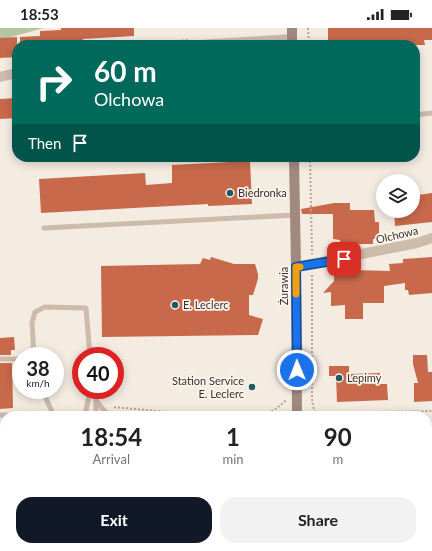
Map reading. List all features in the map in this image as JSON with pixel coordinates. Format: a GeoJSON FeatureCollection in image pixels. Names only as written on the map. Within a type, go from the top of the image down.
{"type":"FeatureCollection","features":[{"type":"Feature","properties":{"kind":"street"},"geometry":{"type":"LineString","coordinates":[[292,28],[292,40]]}},
{"type":"Feature","properties":{"kind":"street"},"geometry":{"type":"LineString","coordinates":[[0,77],[12,74]]}},
{"type":"Feature","properties":{"kind":"street","name":"Żurawia"},"geometry":{"type":"LineString","coordinates":[[294,162],[297,411]]}},
{"type":"Feature","properties":{"kind":"street","name":"Olchowa"},"geometry":{"type":"LineString","coordinates":[[296,267],[417,243],[432,238]]}},
{"type":"Feature","properties":{"kind":"lane"},"geometry":{"type":"LineString","coordinates":[[420,114],[432,113]]}},
{"type":"Feature","properties":{"kind":"lane"},"geometry":{"type":"LineString","coordinates":[[44,228],[295,215]]}},
{"type":"Feature","properties":{"kind":"lane"},"geometry":{"type":"LineString","coordinates":[[33,347],[32,323],[35,312],[46,307],[86,308],[89,347]]}},
{"type":"Feature","properties":{"kind":"lane"},"geometry":{"type":"LineString","coordinates":[[0,359],[12,359]]}},
{"type":"Feature","properties":{"kind":"lane"},"geometry":{"type":"LineString","coordinates":[[46,399],[52,411]]}},
{"type":"Feature","properties":{"kind":"lane"},"geometry":{"type":"LineString","coordinates":[[86,411],[89,399]]}},
{"type":"Feature","properties":{"kind":"lane"},"geometry":{"type":"LineString","coordinates":[[96,399],[96,411]]}},
{"type":"Feature","properties":{"kind":"lane"},"geometry":{"type":"LineString","coordinates":[[96,399],[105,411]]}},
{"type":"Feature","properties":{"kind":"path"},"geometry":{"type":"LineString","coordinates":[[308,28],[308,40]]}},
{"type":"Feature","properties":{"kind":"path"},"geometry":{"type":"LineString","coordinates":[[310,162],[312,258]]}},
{"type":"Feature","properties":{"kind":"path"},"geometry":{"type":"LineString","coordinates":[[312,272],[312,399],[314,411]]}},
{"type":"Feature","properties":{"kind":"path"},"geometry":{"type":"LineString","coordinates":[[274,411],[286,399]]}},
{"type":"Feature","properties":{"kind":"path"},"geometry":{"type":"LineString","coordinates":[[110,406],[152,411]]}},
{"type":"Feature","properties":{"kind":"green space"},"geometry":{"type":"Polygon","coordinates":[[[0,28],[44,28],[0,40],[0,28]]]}},
{"type":"Feature","properties":{"kind":"building"},"geometry":{"type":"Polygon","coordinates":[[[61,28],[134,28],[134,36],[83,40],[20,40],[20,37],[40,36],[40,31],[61,30],[61,28]]]}},
{"type":"Feature","properties":{"kind":"building"},"geometry":{"type":"Polygon","coordinates":[[[328,28],[432,28],[432,40],[424,40],[425,45],[420,45],[420,40],[328,40],[328,28]]]}},
{"type":"Feature","properties":{"kind":"building"},"geometry":{"type":"Polygon","coordinates":[[[17,37],[17,40],[12,40],[12,57],[0,58],[0,38],[17,37]]]}},
{"type":"Feature","properties":{"kind":"building"},"geometry":{"type":"Polygon","coordinates":[[[12,98],[12,118],[0,119],[0,99],[12,98]]]}},
{"type":"Feature","properties":{"kind":"building"},"geometry":{"type":"Polygon","coordinates":[[[250,162],[252,204],[208,206],[208,204],[41,213],[39,179],[145,173],[146,185],[172,183],[172,165],[250,162]]]}},
{"type":"Feature","properties":{"kind":"building"},"geometry":{"type":"Polygon","coordinates":[[[432,193],[432,222],[395,226],[394,218],[420,218],[420,195],[432,193]]]}},
{"type":"Feature","properties":{"kind":"building"},"geometry":{"type":"Polygon","coordinates":[[[334,203],[350,203],[350,210],[374,210],[375,222],[379,222],[379,239],[373,239],[373,244],[340,244],[340,240],[333,239],[333,214],[302,214],[301,209],[334,203]]]}},
{"type":"Feature","properties":{"kind":"building","name":"E. Leclerc"},"geometry":{"type":"Polygon","coordinates":[[[211,257],[234,264],[255,264],[258,279],[253,295],[249,295],[249,315],[263,319],[258,335],[102,337],[101,266],[200,264],[203,258],[210,260],[211,257]]]}},
{"type":"Feature","properties":{"kind":"building"},"geometry":{"type":"Polygon","coordinates":[[[432,257],[432,293],[409,295],[408,290],[405,290],[405,283],[384,286],[384,303],[363,303],[363,319],[345,319],[345,305],[331,306],[331,292],[323,293],[334,281],[334,276],[352,276],[352,270],[390,271],[389,264],[403,263],[403,259],[432,257]]]}},
{"type":"Feature","properties":{"kind":"building"},"geometry":{"type":"Polygon","coordinates":[[[14,337],[15,347],[12,347],[11,355],[0,355],[0,338],[14,337]]]}},
{"type":"Feature","properties":{"kind":"building"},"geometry":{"type":"Polygon","coordinates":[[[413,355],[427,355],[428,372],[432,372],[432,401],[414,402],[414,383],[418,383],[413,364],[413,355]]]}},
{"type":"Feature","properties":{"kind":"building"},"geometry":{"type":"Polygon","coordinates":[[[0,363],[12,363],[13,408],[0,409],[0,363]]]}},
{"type":"Feature","properties":{"kind":"building"},"geometry":{"type":"Polygon","coordinates":[[[329,366],[349,366],[349,374],[380,373],[380,384],[387,384],[388,400],[337,402],[336,376],[329,376],[329,366]]]}},
{"type":"Feature","properties":{"kind":"slow traffic"},"geometry":{"type":"LineString","coordinates":[[296,294],[296,267],[300,267]]}},
{"type":"Feature","properties":{"kind":"place","name":"Biedronka"},"geometry":{"type":"Point","coordinates":[230,193]}},
{"type":"Feature","properties":{"kind":"place","name":"E. Leclerc"},"geometry":{"type":"Point","coordinates":[175,305]}},
{"type":"Feature","properties":{"kind":"place","name":"Lepimy"},"geometry":{"type":"Point","coordinates":[339,378]}},
{"type":"Feature","properties":{"kind":"place","name":"Station Service E. Leclerc"},"geometry":{"type":"Point","coordinates":[252,387]}},
{"type":"Feature","properties":{"kind":"route"},"geometry":{"type":"LineString","coordinates":[[297,370],[296,267],[344,259]]}}]}
